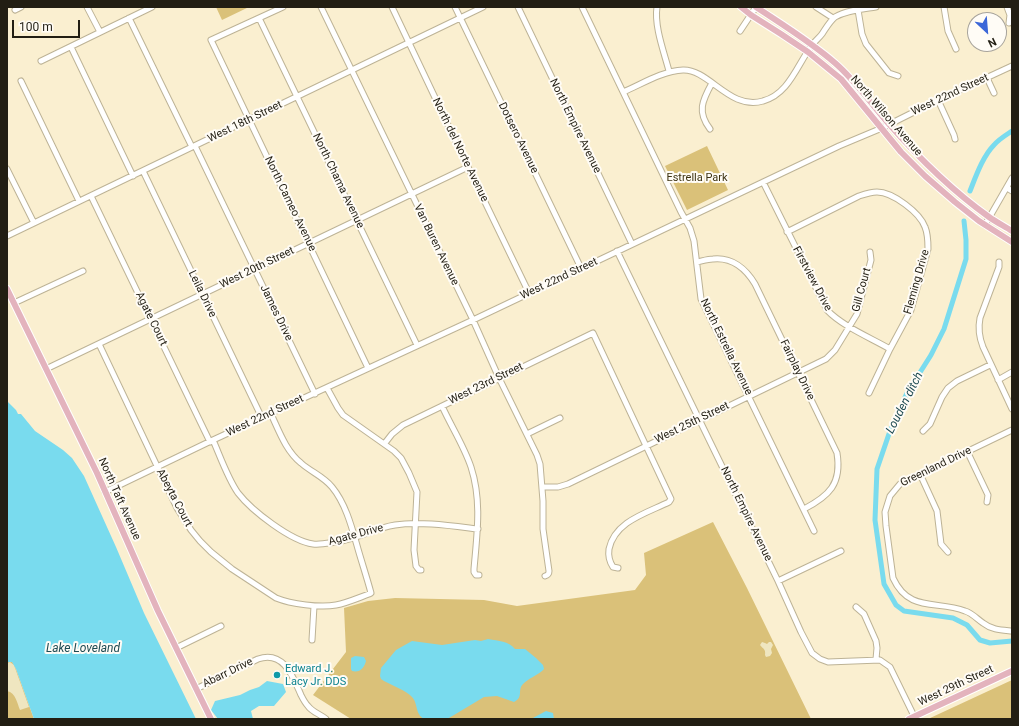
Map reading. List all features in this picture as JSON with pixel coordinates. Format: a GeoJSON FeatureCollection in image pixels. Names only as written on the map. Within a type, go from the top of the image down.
{"type":"FeatureCollection","features":[{"type":"Feature","properties":{"kind":"main road","name":"North Wilson Avenue"},"geometry":{"type":"LineString","coordinates":[[741,7],[808,52],[841,79],[901,152],[925,176],[985,225],[1012,242]]}},
{"type":"Feature","properties":{"kind":"main road","name":"North Wilson Avenue"},"geometry":{"type":"LineString","coordinates":[[756,7],[812,45],[835,63],[850,77],[889,124],[918,155],[966,200],[990,218],[1012,231]]}},
{"type":"Feature","properties":{"kind":"main road","name":"North Taft Avenue"},"geometry":{"type":"LineString","coordinates":[[7,289],[105,492],[158,611],[210,719]]}},
{"type":"Feature","properties":{"kind":"main road","name":"West 29th Street"},"geometry":{"type":"LineString","coordinates":[[912,718],[1012,671]]}},
{"type":"Feature","properties":{"kind":"street"},"geometry":{"type":"LineString","coordinates":[[15,10],[21,7]]}},
{"type":"Feature","properties":{"kind":"street"},"geometry":{"type":"LineString","coordinates":[[87,7],[100,32]]}},
{"type":"Feature","properties":{"kind":"street"},"geometry":{"type":"LineString","coordinates":[[41,62],[152,7]]}},
{"type":"Feature","properties":{"kind":"street"},"geometry":{"type":"LineString","coordinates":[[259,18],[283,7]]}},
{"type":"Feature","properties":{"kind":"street","name":"Van Buren Avenue"},"geometry":{"type":"LineString","coordinates":[[321,7],[539,460],[543,501],[543,530],[549,571],[546,576]]}},
{"type":"Feature","properties":{"kind":"street","name":"North del Norte Avenue"},"geometry":{"type":"LineString","coordinates":[[392,7],[529,293]]}},
{"type":"Feature","properties":{"kind":"street","name":"Dotsero Avenue"},"geometry":{"type":"LineString","coordinates":[[455,7],[581,268]]}},
{"type":"Feature","properties":{"kind":"street","name":"West 18th Street"},"geometry":{"type":"LineString","coordinates":[[7,236],[483,7]]}},
{"type":"Feature","properties":{"kind":"street","name":"North Empire Avenue"},"geometry":{"type":"LineString","coordinates":[[518,7],[632,244]]}},
{"type":"Feature","properties":{"kind":"street","name":"North Estrella Avenue"},"geometry":{"type":"LineString","coordinates":[[582,7],[692,233],[701,299],[814,531]]}},
{"type":"Feature","properties":{"kind":"street"},"geometry":{"type":"LineString","coordinates":[[657,7],[658,29],[669,71]]}},
{"type":"Feature","properties":{"kind":"street"},"geometry":{"type":"LineString","coordinates":[[740,31],[756,7]]}},
{"type":"Feature","properties":{"kind":"street"},"geometry":{"type":"LineString","coordinates":[[816,7],[833,18]]}},
{"type":"Feature","properties":{"kind":"street"},"geometry":{"type":"LineString","coordinates":[[624,92],[669,71],[688,70],[701,75],[737,99],[754,103],[761,102],[774,96],[783,88],[812,45],[833,18],[844,13],[876,7]]}},
{"type":"Feature","properties":{"kind":"street"},"geometry":{"type":"LineString","coordinates":[[944,7],[948,32],[956,48]]}},
{"type":"Feature","properties":{"kind":"street"},"geometry":{"type":"LineString","coordinates":[[1007,7],[1010,15],[1009,23]]}},
{"type":"Feature","properties":{"kind":"street"},"geometry":{"type":"LineString","coordinates":[[858,10],[862,34],[866,44],[889,73],[898,76]]}},
{"type":"Feature","properties":{"kind":"street","name":"James Drive"},"geometry":{"type":"LineString","coordinates":[[129,18],[255,269],[315,394]]}},
{"type":"Feature","properties":{"kind":"street","name":"North Cameo Avenue"},"geometry":{"type":"LineString","coordinates":[[259,18],[211,40],[368,368]]}},
{"type":"Feature","properties":{"kind":"street","name":"North Chama Avenue"},"geometry":{"type":"LineString","coordinates":[[259,18],[417,345]]}},
{"type":"Feature","properties":{"kind":"street"},"geometry":{"type":"LineString","coordinates":[[70,47],[133,176]]}},
{"type":"Feature","properties":{"kind":"street","name":"West 22nd Street"},"geometry":{"type":"LineString","coordinates":[[105,492],[1012,66]]}},
{"type":"Feature","properties":{"kind":"street"},"geometry":{"type":"LineString","coordinates":[[987,78],[994,93]]}},
{"type":"Feature","properties":{"kind":"street"},"geometry":{"type":"LineString","coordinates":[[21,81],[80,201]]}},
{"type":"Feature","properties":{"kind":"street"},"geometry":{"type":"LineString","coordinates":[[710,129],[703,119],[702,108],[705,96],[712,83]]}},
{"type":"Feature","properties":{"kind":"street"},"geometry":{"type":"LineString","coordinates":[[938,100],[955,139]]}},
{"type":"Feature","properties":{"kind":"street","name":"West 20th Street"},"geometry":{"type":"LineString","coordinates":[[46,369],[468,167]]}},
{"type":"Feature","properties":{"kind":"street"},"geometry":{"type":"LineString","coordinates":[[7,169],[34,223]]}},
{"type":"Feature","properties":{"kind":"street","name":"Leila Drive"},"geometry":{"type":"LineString","coordinates":[[143,171],[262,418]]}},
{"type":"Feature","properties":{"kind":"street"},"geometry":{"type":"LineString","coordinates":[[985,225],[1012,178]]}},
{"type":"Feature","properties":{"kind":"street","name":"Firstview Drive"},"geometry":{"type":"LineString","coordinates":[[763,182],[827,310],[849,326],[890,349]]}},
{"type":"Feature","properties":{"kind":"street"},"geometry":{"type":"LineString","coordinates":[[1007,188],[1012,191]]}},
{"type":"Feature","properties":{"kind":"street","name":"Fleming Drive"},"geometry":{"type":"LineString","coordinates":[[788,232],[859,196],[871,192],[878,192],[892,196],[906,204],[923,222],[926,229],[928,249],[911,310],[869,393]]}},
{"type":"Feature","properties":{"kind":"street","name":"Agate Court"},"geometry":{"type":"LineString","coordinates":[[91,196],[212,441]]}},
{"type":"Feature","properties":{"kind":"street","name":"North Empire Avenue"},"geometry":{"type":"LineString","coordinates":[[618,251],[810,650],[816,657],[824,661],[833,662],[876,659]]}},
{"type":"Feature","properties":{"kind":"street","name":"Gill Court"},"geometry":{"type":"LineString","coordinates":[[849,326],[858,310],[871,260],[870,252]]}},
{"type":"Feature","properties":{"kind":"street","name":"Fairplay Drive"},"geometry":{"type":"LineString","coordinates":[[697,262],[711,259],[725,259],[733,262],[751,277],[837,453],[838,468],[835,480],[829,492],[820,500],[804,509]]}},
{"type":"Feature","properties":{"kind":"street"},"geometry":{"type":"LineString","coordinates":[[999,262],[999,267],[980,318],[980,340],[990,365],[1012,409]]}},
{"type":"Feature","properties":{"kind":"street"},"geometry":{"type":"LineString","coordinates":[[14,303],[83,271]]}},
{"type":"Feature","properties":{"kind":"street","name":"West 25th Street"},"geometry":{"type":"LineString","coordinates":[[542,486],[558,487],[568,484],[826,359],[835,350],[849,326]]}},
{"type":"Feature","properties":{"kind":"street","name":"West 23rd Street"},"geometry":{"type":"LineString","coordinates":[[385,443],[392,434],[403,425],[593,333],[646,446]]}},
{"type":"Feature","properties":{"kind":"street","name":"Abeyta Court"},"geometry":{"type":"LineString","coordinates":[[99,344],[177,508],[200,541],[232,569],[276,598],[295,604],[314,606],[340,604],[371,593],[355,537]]}},
{"type":"Feature","properties":{"kind":"street"},"geometry":{"type":"LineString","coordinates":[[923,431],[930,424],[942,396],[948,388],[957,381],[990,365]]}},
{"type":"Feature","properties":{"kind":"street"},"geometry":{"type":"LineString","coordinates":[[998,380],[1012,372]]}},
{"type":"Feature","properties":{"kind":"street"},"geometry":{"type":"LineString","coordinates":[[327,388],[343,414],[385,443],[394,451],[405,465],[416,488],[417,498],[414,540],[415,562],[421,570]]}},
{"type":"Feature","properties":{"kind":"street"},"geometry":{"type":"LineString","coordinates":[[442,406],[465,454],[473,475],[478,506],[478,529],[474,572],[476,575],[479,575]]}},
{"type":"Feature","properties":{"kind":"street"},"geometry":{"type":"LineString","coordinates":[[271,414],[280,435],[292,455],[301,464],[322,477],[332,487],[344,507],[355,537]]}},
{"type":"Feature","properties":{"kind":"street"},"geometry":{"type":"LineString","coordinates":[[527,434],[560,418]]}},
{"type":"Feature","properties":{"kind":"street","name":"Greenland Drive"},"geometry":{"type":"LineString","coordinates":[[1012,430],[904,481],[890,496],[885,512],[893,578],[905,595],[916,602],[959,608],[970,613],[984,624],[992,628],[997,630],[1012,631]]}},
{"type":"Feature","properties":{"kind":"street","name":"Agate Drive"},"geometry":{"type":"LineString","coordinates":[[212,441],[238,492],[265,518],[297,539],[313,544],[338,542],[395,525],[437,525],[478,529]]}},
{"type":"Feature","properties":{"kind":"street"},"geometry":{"type":"LineString","coordinates":[[618,568],[613,567],[610,562],[609,551],[610,546],[618,532],[631,520],[670,501],[646,446]]}},
{"type":"Feature","properties":{"kind":"street"},"geometry":{"type":"LineString","coordinates":[[967,451],[988,495],[987,502]]}},
{"type":"Feature","properties":{"kind":"street"},"geometry":{"type":"LineString","coordinates":[[920,474],[937,511],[941,544],[948,552]]}},
{"type":"Feature","properties":{"kind":"street"},"geometry":{"type":"LineString","coordinates":[[778,581],[841,552]]}},
{"type":"Feature","properties":{"kind":"street"},"geometry":{"type":"LineString","coordinates":[[312,640],[314,606]]}},
{"type":"Feature","properties":{"kind":"street"},"geometry":{"type":"LineString","coordinates":[[856,607],[864,614],[876,641],[876,659],[890,667],[912,718]]}},
{"type":"Feature","properties":{"kind":"street"},"geometry":{"type":"LineString","coordinates":[[176,648],[221,626]]}},
{"type":"Feature","properties":{"kind":"street","name":"Abarr Drive"},"geometry":{"type":"LineString","coordinates":[[196,689],[262,657],[270,657],[281,661],[287,667],[308,707],[326,719]]}},
{"type":"Feature","properties":{"kind":"green space"},"geometry":{"type":"Polygon","coordinates":[[[216,7],[249,7],[222,20],[216,7]]]}},
{"type":"Feature","properties":{"kind":"green space","name":"Estrella Park"},"geometry":{"type":"Polygon","coordinates":[[[707,146],[728,190],[687,210],[665,166],[707,146]]]}},
{"type":"Feature","properties":{"kind":"green space"},"geometry":{"type":"Polygon","coordinates":[[[713,522],[811,719],[351,719],[313,695],[346,652],[344,608],[368,601],[395,598],[484,600],[517,606],[635,590],[646,575],[644,553],[713,522]]]}},
{"type":"Feature","properties":{"kind":"green space"},"geometry":{"type":"Polygon","coordinates":[[[12,661],[34,719],[7,719],[7,662],[12,661]]]}},
{"type":"Feature","properties":{"kind":"green space"},"geometry":{"type":"Polygon","coordinates":[[[1012,680],[1012,719],[928,719],[1012,680]]]}},
{"type":"Feature","properties":{"kind":"sand"},"geometry":{"type":"Polygon","coordinates":[[[762,642],[767,644],[771,642],[773,645],[770,656],[766,657],[765,650],[760,645],[762,642]]]}},
{"type":"Feature","properties":{"kind":"sand"},"geometry":{"type":"Polygon","coordinates":[[[10,662],[14,665],[29,707],[20,710],[14,696],[7,691],[7,663],[10,662]]]}},
{"type":"Feature","properties":{"kind":"water","name":"Lake Loveland"},"geometry":{"type":"Polygon","coordinates":[[[7,401],[18,414],[21,414],[35,431],[72,458],[84,476],[144,613],[196,719],[34,719],[16,669],[12,662],[7,662],[7,401]]]}},
{"type":"Feature","properties":{"kind":"water"},"geometry":{"type":"Polygon","coordinates":[[[488,639],[506,643],[515,649],[525,649],[543,665],[544,669],[542,671],[521,686],[520,696],[514,702],[497,696],[484,697],[447,719],[424,719],[419,714],[414,699],[410,695],[381,679],[381,668],[396,650],[412,641],[442,645],[488,639]]]}},
{"type":"Feature","properties":{"kind":"water"},"geometry":{"type":"Polygon","coordinates":[[[355,656],[364,657],[366,661],[363,668],[359,671],[352,671],[351,669],[351,658],[355,656]]]}},
{"type":"Feature","properties":{"kind":"water"},"geometry":{"type":"Polygon","coordinates":[[[267,681],[283,684],[286,692],[274,706],[259,706],[251,711],[253,719],[218,719],[211,710],[215,701],[240,695],[259,687],[267,681]]]}},
{"type":"Feature","properties":{"kind":"water"},"geometry":{"type":"Polygon","coordinates":[[[546,711],[553,713],[554,719],[531,719],[546,711]]]}},
{"type":"Feature","properties":{"kind":"waterway","name":"Louden ditch"},"geometry":{"type":"LineString","coordinates":[[970,191],[986,155],[998,141],[1012,131]]}},
{"type":"Feature","properties":{"kind":"waterway","name":"Louden ditch"},"geometry":{"type":"LineString","coordinates":[[964,221],[966,259],[944,329],[931,355],[907,393],[891,428],[877,469],[875,520],[884,584],[896,605],[904,611],[953,618],[967,625],[980,640],[990,643],[1012,641]]}},
{"type":"Feature","properties":{"kind":"place","name":"Edward J. Lacy Jr. DDS"},"geometry":{"type":"Point","coordinates":[277,675]}}]}
